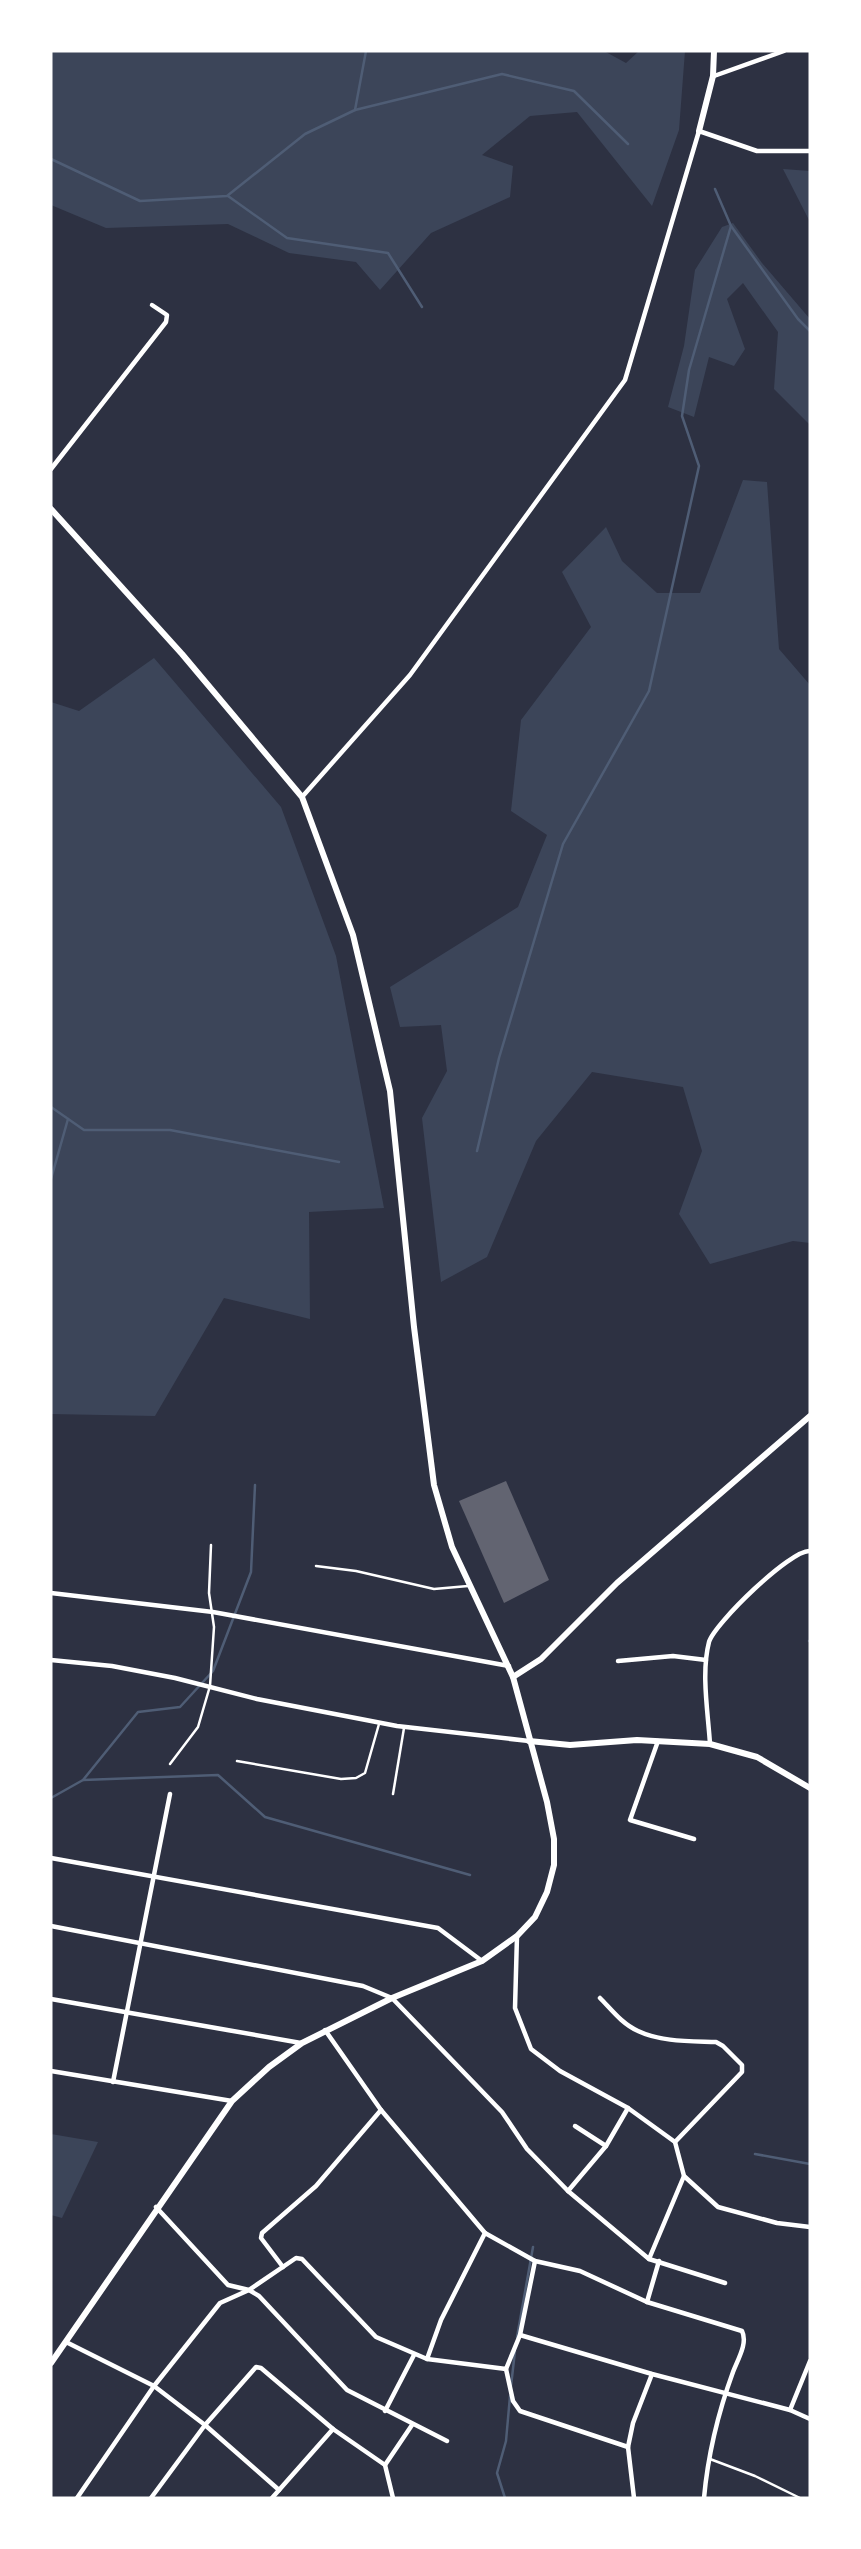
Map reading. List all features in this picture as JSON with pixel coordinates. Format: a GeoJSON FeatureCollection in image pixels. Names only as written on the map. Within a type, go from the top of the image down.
{"type":"FeatureCollection","features":[{"type":"Feature","properties":{"kind":"main road"},"geometry":{"type":"LineString","coordinates":[[699,131],[713,76],[714,51]]}},
{"type":"Feature","properties":{"kind":"main road"},"geometry":{"type":"LineString","coordinates":[[51,509],[182,654],[302,797],[353,935],[390,1091],[414,1327],[434,1485],[452,1547],[510,1667],[547,1802],[554,1839],[554,1865],[547,1892],[535,1917],[517,1936],[482,1961],[392,1997],[302,2043],[269,2067],[232,2101],[156,2207],[51,2363]]}},
{"type":"Feature","properties":{"kind":"main road"},"geometry":{"type":"LineString","coordinates":[[513,1677],[548,1653],[617,1583],[810,1416]]}},
{"type":"Feature","properties":{"kind":"main road"},"geometry":{"type":"LineString","coordinates":[[529,1741],[570,1745],[637,1740],[710,1744],[757,1757],[810,1788]]}},
{"type":"Feature","properties":{"kind":"street"},"geometry":{"type":"LineString","coordinates":[[713,76],[784,51]]}},
{"type":"Feature","properties":{"kind":"street"},"geometry":{"type":"LineString","coordinates":[[302,797],[410,676],[625,380],[699,131],[757,151],[810,151]]}},
{"type":"Feature","properties":{"kind":"street"},"geometry":{"type":"LineString","coordinates":[[51,469],[166,322],[167,315],[152,304]]}},
{"type":"Feature","properties":{"kind":"street"},"geometry":{"type":"LineString","coordinates":[[710,1744],[706,1660],[709,1638],[755,1587],[789,1559],[803,1550],[810,1551]]}},
{"type":"Feature","properties":{"kind":"street"},"geometry":{"type":"LineString","coordinates":[[51,1593],[213,1612],[510,1667]]}},
{"type":"Feature","properties":{"kind":"street"},"geometry":{"type":"LineString","coordinates":[[618,1661],[673,1656],[706,1660]]}},
{"type":"Feature","properties":{"kind":"street"},"geometry":{"type":"LineString","coordinates":[[51,1660],[112,1667],[379,1723],[529,1741]]}},
{"type":"Feature","properties":{"kind":"street"},"geometry":{"type":"LineString","coordinates":[[658,1741],[630,1820],[694,1839]]}},
{"type":"Feature","properties":{"kind":"street"},"geometry":{"type":"LineString","coordinates":[[113,2082],[170,1794]]}},
{"type":"Feature","properties":{"kind":"street"},"geometry":{"type":"LineString","coordinates":[[51,1858],[438,1928],[482,1961]]}},
{"type":"Feature","properties":{"kind":"street"},"geometry":{"type":"LineString","coordinates":[[51,1926],[363,1986],[392,1997],[487,2095],[527,2149],[568,2191],[649,2259],[725,2283]]}},
{"type":"Feature","properties":{"kind":"street"},"geometry":{"type":"LineString","coordinates":[[517,1936],[515,2008],[531,2049],[560,2071],[628,2108],[675,2142],[684,2176],[718,2207],[777,2223],[810,2227]]}},
{"type":"Feature","properties":{"kind":"street"},"geometry":{"type":"LineString","coordinates":[[51,1998],[302,2043]]}},
{"type":"Feature","properties":{"kind":"street"},"geometry":{"type":"LineString","coordinates":[[600,1998],[637,2031],[661,2038],[716,2042],[743,2065],[742,2072],[675,2142]]}},
{"type":"Feature","properties":{"kind":"street"},"geometry":{"type":"LineString","coordinates":[[325,2030],[381,2110],[485,2233],[536,2261],[580,2272],[647,2302],[742,2331],[744,2341],[708,2458],[704,2498]]}},
{"type":"Feature","properties":{"kind":"street"},"geometry":{"type":"LineString","coordinates":[[51,2071],[232,2101]]}},
{"type":"Feature","properties":{"kind":"street"},"geometry":{"type":"LineString","coordinates":[[568,2191],[606,2146],[628,2108]]}},
{"type":"Feature","properties":{"kind":"street"},"geometry":{"type":"LineString","coordinates":[[283,2267],[264,2243],[262,2233],[316,2186],[381,2110]]}},
{"type":"Feature","properties":{"kind":"street"},"geometry":{"type":"LineString","coordinates":[[575,2126],[606,2146]]}},
{"type":"Feature","properties":{"kind":"street"},"geometry":{"type":"LineString","coordinates":[[649,2259],[684,2176]]}},
{"type":"Feature","properties":{"kind":"street"},"geometry":{"type":"LineString","coordinates":[[156,2207],[228,2286],[249,2290],[259,2296],[347,2390],[447,2441]]}},
{"type":"Feature","properties":{"kind":"street"},"geometry":{"type":"LineString","coordinates":[[427,2359],[441,2320],[485,2233]]}},
{"type":"Feature","properties":{"kind":"street"},"geometry":{"type":"LineString","coordinates":[[77,2498],[82,2487],[154,2386],[220,2303],[249,2290],[298,2257],[376,2337],[427,2359],[506,2369]]}},
{"type":"Feature","properties":{"kind":"street"},"geometry":{"type":"LineString","coordinates":[[536,2261],[520,2335],[506,2369],[513,2401],[520,2411],[628,2447]]}},
{"type":"Feature","properties":{"kind":"street"},"geometry":{"type":"LineString","coordinates":[[647,2302],[659,2261]]}},
{"type":"Feature","properties":{"kind":"street"},"geometry":{"type":"LineString","coordinates":[[520,2335],[652,2374],[790,2410],[810,2419]]}},
{"type":"Feature","properties":{"kind":"street"},"geometry":{"type":"LineString","coordinates":[[66,2342],[154,2386],[279,2490]]}},
{"type":"Feature","properties":{"kind":"street"},"geometry":{"type":"LineString","coordinates":[[385,2411],[414,2355]]}},
{"type":"Feature","properties":{"kind":"street"},"geometry":{"type":"LineString","coordinates":[[790,2410],[810,2361]]}},
{"type":"Feature","properties":{"kind":"street"},"geometry":{"type":"LineString","coordinates":[[151,2498],[205,2426],[256,2367],[261,2368],[332,2429],[385,2465],[393,2498]]}},
{"type":"Feature","properties":{"kind":"street"},"geometry":{"type":"LineString","coordinates":[[634,2498],[628,2447],[632,2423],[652,2374]]}},
{"type":"Feature","properties":{"kind":"street"},"geometry":{"type":"LineString","coordinates":[[385,2465],[412,2424]]}},
{"type":"Feature","properties":{"kind":"street"},"geometry":{"type":"LineString","coordinates":[[272,2498],[332,2429]]}},
{"type":"Feature","properties":{"kind":"lane"},"geometry":{"type":"LineString","coordinates":[[170,1764],[198,1727],[209,1686],[214,1627],[209,1593],[211,1545]]}},
{"type":"Feature","properties":{"kind":"lane"},"geometry":{"type":"LineString","coordinates":[[316,1566],[434,1590],[471,1586]]}},
{"type":"Feature","properties":{"kind":"lane"},"geometry":{"type":"LineString","coordinates":[[237,1760],[341,1779],[356,1779],[365,1773],[379,1723]]}},
{"type":"Feature","properties":{"kind":"lane"},"geometry":{"type":"LineString","coordinates":[[393,1794],[404,1727]]}},
{"type":"Feature","properties":{"kind":"lane"},"geometry":{"type":"LineString","coordinates":[[708,2458],[755,2476],[800,2498]]}},
{"type":"Feature","properties":{"kind":"shaded area"},"geometry":{"type":"Polygon","coordinates":[[[51,51],[604,51],[626,63],[639,51],[685,51],[679,130],[652,206],[577,112],[530,116],[482,155],[513,166],[510,197],[431,233],[380,290],[356,262],[289,253],[228,224],[106,228],[51,205],[51,51]]]}},
{"type":"Feature","properties":{"kind":"shaded area"},"geometry":{"type":"Polygon","coordinates":[[[783,169],[810,171],[810,222],[783,169]]]}},
{"type":"Feature","properties":{"kind":"shaded area"},"geometry":{"type":"Polygon","coordinates":[[[733,223],[762,263],[810,319],[810,425],[774,389],[778,332],[743,283],[727,299],[745,349],[734,366],[709,357],[694,417],[668,407],[684,346],[695,270],[722,227],[733,223]]]}},
{"type":"Feature","properties":{"kind":"shaded area"},"geometry":{"type":"Polygon","coordinates":[[[743,480],[767,482],[779,649],[810,685],[810,1243],[793,1241],[710,1264],[679,1214],[702,1151],[683,1087],[592,1072],[536,1141],[487,1257],[441,1282],[422,1118],[447,1071],[441,1025],[400,1027],[390,987],[518,907],[547,835],[511,811],[521,720],[591,627],[562,572],[606,527],[622,561],[657,593],[700,593],[743,480]]]}},
{"type":"Feature","properties":{"kind":"shaded area"},"geometry":{"type":"Polygon","coordinates":[[[154,658],[281,807],[336,956],[384,1208],[309,1212],[310,1319],[224,1298],[155,1416],[51,1414],[51,702],[79,711],[154,658]]]}},
{"type":"Feature","properties":{"kind":"shaded area"},"geometry":{"type":"Polygon","coordinates":[[[51,2134],[98,2142],[62,2218],[51,2215],[51,2134]]]}},
{"type":"Feature","properties":{"kind":"building"},"geometry":{"type":"Polygon","coordinates":[[[506,1481],[549,1580],[504,1603],[459,1501],[506,1481]]]}},
{"type":"Feature","properties":{"kind":"waterway"},"geometry":{"type":"LineString","coordinates":[[51,159],[140,201],[227,196],[305,134],[355,110],[366,51]]}},
{"type":"Feature","properties":{"kind":"waterway"},"geometry":{"type":"LineString","coordinates":[[355,110],[502,74],[574,91],[628,144]]}},
{"type":"Feature","properties":{"kind":"waterway"},"geometry":{"type":"LineString","coordinates":[[715,189],[731,226],[798,319],[810,331]]}},
{"type":"Feature","properties":{"kind":"waterway"},"geometry":{"type":"LineString","coordinates":[[228,196],[287,238],[388,253],[422,307]]}},
{"type":"Feature","properties":{"kind":"waterway"},"geometry":{"type":"LineString","coordinates":[[477,1151],[499,1058],[563,844],[649,691],[699,466],[682,416],[689,370],[731,226]]}},
{"type":"Feature","properties":{"kind":"waterway"},"geometry":{"type":"LineString","coordinates":[[51,1107],[84,1130],[170,1130],[339,1162]]}},
{"type":"Feature","properties":{"kind":"waterway"},"geometry":{"type":"LineString","coordinates":[[51,1179],[68,1119]]}},
{"type":"Feature","properties":{"kind":"waterway"},"geometry":{"type":"LineString","coordinates":[[83,1780],[138,1712],[180,1707],[213,1671],[251,1572],[255,1485]]}},
{"type":"Feature","properties":{"kind":"waterway"},"geometry":{"type":"LineString","coordinates":[[51,1798],[83,1780],[218,1775],[265,1817],[470,1875]]}},
{"type":"Feature","properties":{"kind":"waterway"},"geometry":{"type":"LineString","coordinates":[[755,2154],[810,2164]]}},
{"type":"Feature","properties":{"kind":"waterway"},"geometry":{"type":"LineString","coordinates":[[517,2337],[533,2247]]}},
{"type":"Feature","properties":{"kind":"waterway"},"geometry":{"type":"LineString","coordinates":[[511,2386],[515,2351]]}},
{"type":"Feature","properties":{"kind":"waterway"},"geometry":{"type":"LineString","coordinates":[[505,2498],[497,2473],[506,2441],[510,2396]]}}]}
